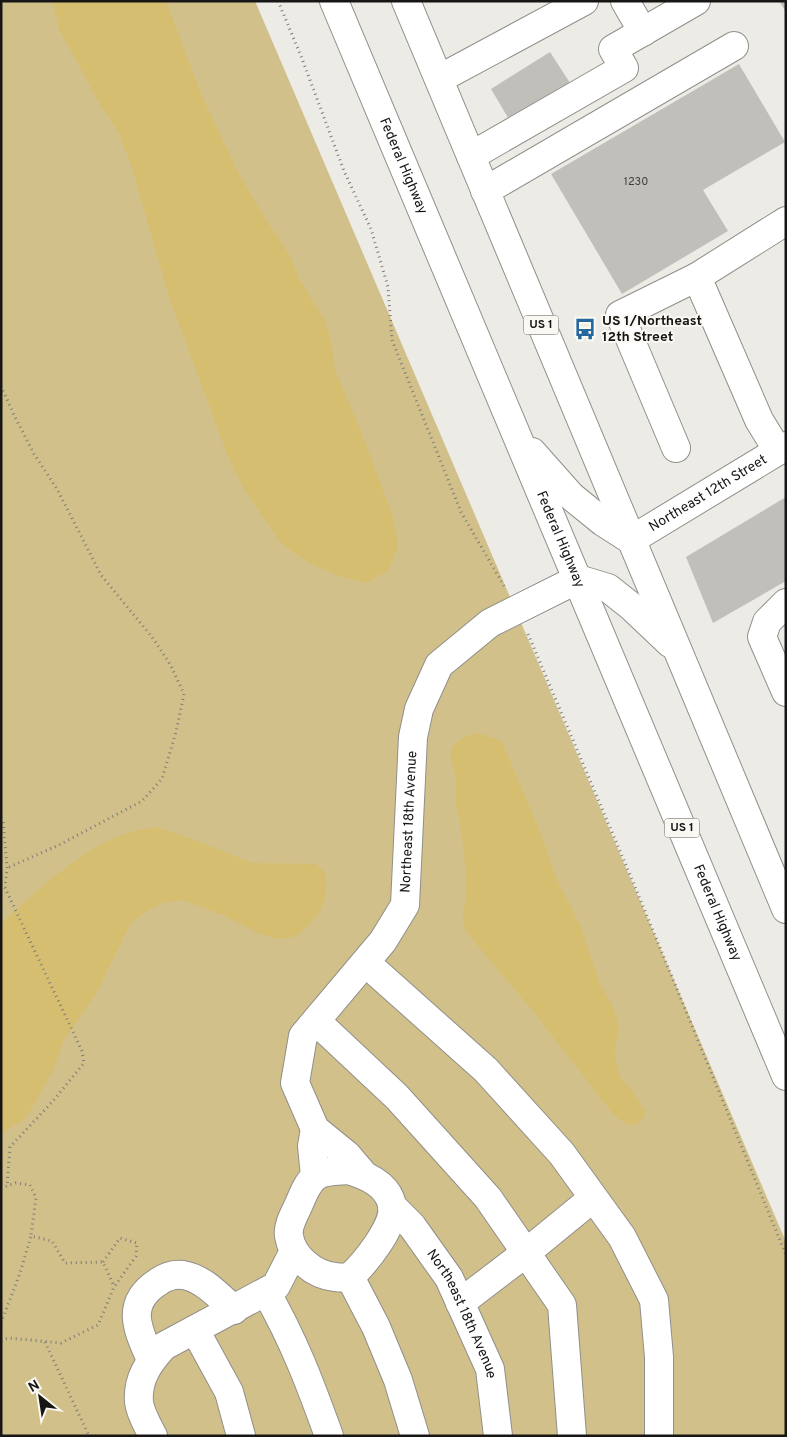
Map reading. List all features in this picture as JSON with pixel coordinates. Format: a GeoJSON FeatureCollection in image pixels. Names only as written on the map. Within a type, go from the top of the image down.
{"type":"FeatureCollection","features":[{"type":"Feature","properties":{"kind":"main road","name":"Federal Highway"},"geometry":{"type":"LineString","coordinates":[[334,1],[786,1076]]}},
{"type":"Feature","properties":{"kind":"main road","name":"US 1"},"geometry":{"type":"LineString","coordinates":[[406,1],[677,649],[780,880],[786,909]]}},
{"type":"Feature","properties":{"kind":"main road"},"geometry":{"type":"LineString","coordinates":[[439,79],[584,1]]}},
{"type":"Feature","properties":{"kind":"main road"},"geometry":{"type":"LineString","coordinates":[[625,1],[643,32]]}},
{"type":"Feature","properties":{"kind":"main road"},"geometry":{"type":"LineString","coordinates":[[471,156],[624,68],[613,49],[696,1]]}},
{"type":"Feature","properties":{"kind":"main road"},"geometry":{"type":"LineString","coordinates":[[485,191],[734,46]]}},
{"type":"Feature","properties":{"kind":"main road"},"geometry":{"type":"LineString","coordinates":[[676,448],[620,315],[697,277],[786,221]]}},
{"type":"Feature","properties":{"kind":"main road"},"geometry":{"type":"LineString","coordinates":[[697,277],[759,420],[782,448]]}},
{"type":"Feature","properties":{"kind":"main road"},"geometry":{"type":"LineString","coordinates":[[518,436],[571,496],[603,522],[631,540]]}},
{"type":"Feature","properties":{"kind":"main road","name":"Northeast 12th Street"},"geometry":{"type":"LineString","coordinates":[[631,540],[782,448]]}},
{"type":"Feature","properties":{"kind":"main road"},"geometry":{"type":"LineString","coordinates":[[578,579],[608,588],[632,607],[677,649]]}},
{"type":"Feature","properties":{"kind":"main road","name":"Northeast 18th Avenue"},"geometry":{"type":"LineString","coordinates":[[364,1175],[347,1155],[315,1129],[296,1083],[303,1036],[384,941],[405,906],[413,737],[419,709],[439,665],[490,622],[578,579]]}},
{"type":"Feature","properties":{"kind":"main road"},"geometry":{"type":"LineString","coordinates":[[786,603],[767,622],[762,637],[786,692]]}},
{"type":"Feature","properties":{"kind":"main road"},"geometry":{"type":"LineString","coordinates":[[366,962],[486,1070],[562,1154],[622,1238],[654,1300],[659,1357],[659,1436]]}},
{"type":"Feature","properties":{"kind":"main road"},"geometry":{"type":"LineString","coordinates":[[316,1021],[397,1097],[488,1198],[562,1305],[572,1436]]}},
{"type":"Feature","properties":{"kind":"main road"},"geometry":{"type":"LineString","coordinates":[[315,1129],[312,1146],[315,1176]]}},
{"type":"Feature","properties":{"kind":"main road"},"geometry":{"type":"LineString","coordinates":[[348,1170],[364,1175],[376,1182],[386,1193],[392,1206],[388,1226],[366,1262],[350,1277],[334,1278],[318,1273],[305,1264],[294,1251],[288,1235],[292,1218],[306,1189],[315,1176],[331,1171],[348,1170]]}},
{"type":"Feature","properties":{"kind":"main road"},"geometry":{"type":"LineString","coordinates":[[460,1303],[593,1198]]}},
{"type":"Feature","properties":{"kind":"main road","name":"Northeast 18th Avenue"},"geometry":{"type":"LineString","coordinates":[[392,1206],[412,1226],[448,1278],[460,1303],[490,1369],[498,1436]]}},
{"type":"Feature","properties":{"kind":"main road"},"geometry":{"type":"LineString","coordinates":[[153,1436],[139,1404],[141,1381],[151,1360],[164,1346],[276,1286],[294,1251]]}},
{"type":"Feature","properties":{"kind":"main road"},"geometry":{"type":"LineString","coordinates":[[151,1360],[136,1316],[140,1299],[150,1287],[167,1276],[183,1275],[199,1281],[234,1310]]}},
{"type":"Feature","properties":{"kind":"main road"},"geometry":{"type":"LineString","coordinates":[[350,1277],[376,1327],[398,1380],[415,1436]]}},
{"type":"Feature","properties":{"kind":"main road"},"geometry":{"type":"LineString","coordinates":[[266,1292],[283,1320],[307,1376],[329,1436]]}},
{"type":"Feature","properties":{"kind":"main road"},"geometry":{"type":"LineString","coordinates":[[195,1330],[229,1392],[241,1436]]}},
{"type":"Feature","properties":{"kind":"path"},"geometry":{"type":"LineString","coordinates":[[1,386],[34,454],[56,489],[101,575],[152,637],[170,664],[184,694],[176,732],[162,779],[142,801],[59,845],[7,868]]}},
{"type":"Feature","properties":{"kind":"path"},"geometry":{"type":"LineString","coordinates":[[1,818],[3,820],[7,868],[5,888]]}},
{"type":"Feature","properties":{"kind":"path"},"geometry":{"type":"LineString","coordinates":[[1,884],[5,888],[82,1051],[84,1063],[10,1147],[7,1186]]}},
{"type":"Feature","properties":{"kind":"path"},"geometry":{"type":"LineString","coordinates":[[1,1188],[16,1183],[30,1185],[36,1198],[31,1236],[20,1273],[1,1323]]}},
{"type":"Feature","properties":{"kind":"path"},"geometry":{"type":"LineString","coordinates":[[31,1236],[52,1241],[65,1263],[103,1262]]}},
{"type":"Feature","properties":{"kind":"path"},"geometry":{"type":"LineString","coordinates":[[1,1340],[9,1338],[61,1343],[98,1325],[114,1287],[136,1256],[137,1243],[120,1238],[103,1262]]}},
{"type":"Feature","properties":{"kind":"path"},"geometry":{"type":"LineString","coordinates":[[103,1262],[114,1287]]}},
{"type":"Feature","properties":{"kind":"path"},"geometry":{"type":"LineString","coordinates":[[45,1342],[89,1436]]}},
{"type":"Feature","properties":{"kind":"shaded area"},"geometry":{"type":"Polygon","coordinates":[[[1,1],[255,1],[786,1242],[786,1436],[1,1436],[1,1]]]}},
{"type":"Feature","properties":{"kind":"shaded area"},"geometry":{"type":"Polygon","coordinates":[[[52,1],[166,1],[201,94],[238,172],[290,256],[299,278],[325,321],[331,341],[335,370],[361,431],[393,517],[398,546],[388,571],[366,583],[342,577],[313,565],[280,542],[244,489],[227,454],[169,297],[132,168],[119,133],[98,101],[59,29],[52,1]]]}},
{"type":"Feature","properties":{"kind":"shaded area"},"geometry":{"type":"Polygon","coordinates":[[[474,733],[502,742],[541,834],[555,876],[581,927],[600,984],[616,1016],[619,1029],[615,1048],[616,1062],[621,1078],[632,1090],[645,1112],[639,1123],[635,1125],[627,1124],[613,1114],[533,1011],[466,932],[463,921],[466,897],[465,865],[460,818],[456,804],[456,778],[451,751],[456,743],[474,733]]]}},
{"type":"Feature","properties":{"kind":"shaded area"},"geometry":{"type":"Polygon","coordinates":[[[156,827],[253,863],[316,864],[323,870],[326,878],[325,898],[320,912],[301,933],[291,938],[279,939],[260,934],[222,915],[183,900],[163,903],[147,911],[131,923],[96,994],[64,1040],[53,1070],[34,1105],[24,1120],[1,1133],[1,924],[44,885],[96,847],[124,834],[156,827]]]}},
{"type":"Feature","properties":{"kind":"building"},"geometry":{"type":"Polygon","coordinates":[[[779,1],[786,1],[786,12],[779,1]]]}},
{"type":"Feature","properties":{"kind":"building"},"geometry":{"type":"Polygon","coordinates":[[[550,52],[570,83],[510,121],[491,89],[550,52]]]}},
{"type":"Feature","properties":{"kind":"building"},"geometry":{"type":"Polygon","coordinates":[[[739,64],[785,142],[703,190],[728,231],[622,294],[551,174],[739,64]]]}},
{"type":"Feature","properties":{"kind":"building"},"geometry":{"type":"Polygon","coordinates":[[[786,497],[786,581],[713,623],[686,557],[786,497]]]}},
{"type":"Feature","properties":{"kind":"place","name":"US 1/Northeast 12th Street"},"geometry":{"type":"Point","coordinates":[585,329]}}]}
